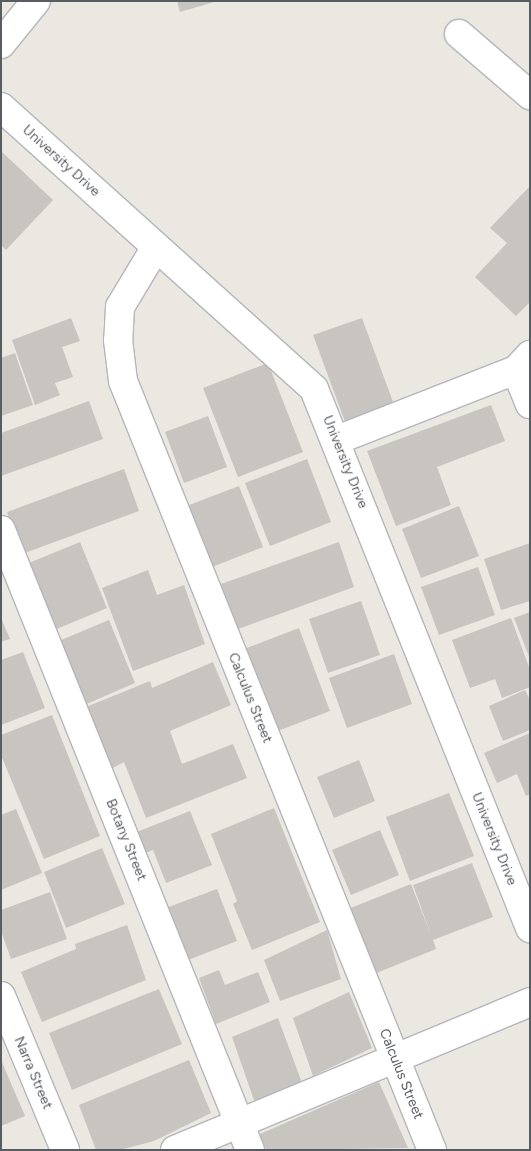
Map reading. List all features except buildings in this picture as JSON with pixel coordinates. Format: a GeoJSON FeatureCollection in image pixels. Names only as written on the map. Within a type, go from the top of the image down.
{"type":"FeatureCollection","features":[{"type":"Feature","properties":{"kind":"street"},"geometry":{"type":"LineString","coordinates":[[1,44],[36,1]]}},
{"type":"Feature","properties":{"kind":"street"},"geometry":{"type":"LineString","coordinates":[[459,34],[530,95]]}},
{"type":"Feature","properties":{"kind":"street","name":"University Drive"},"geometry":{"type":"LineString","coordinates":[[1,107],[314,388],[337,440],[530,928]]}},
{"type":"Feature","properties":{"kind":"street","name":"Calculus Street"},"geometry":{"type":"LineString","coordinates":[[156,247],[120,307],[118,340],[123,381],[432,1150]]}},
{"type":"Feature","properties":{"kind":"street"},"geometry":{"type":"LineString","coordinates":[[337,440],[523,362],[530,404]]}},
{"type":"Feature","properties":{"kind":"street","name":"Botany Street"},"geometry":{"type":"LineString","coordinates":[[1,530],[250,1150]]}},
{"type":"Feature","properties":{"kind":"street","name":"Narra Street"},"geometry":{"type":"LineString","coordinates":[[1,996],[65,1150]]}},
{"type":"Feature","properties":{"kind":"street"},"geometry":{"type":"LineString","coordinates":[[175,1150],[530,1002]]}}]}
